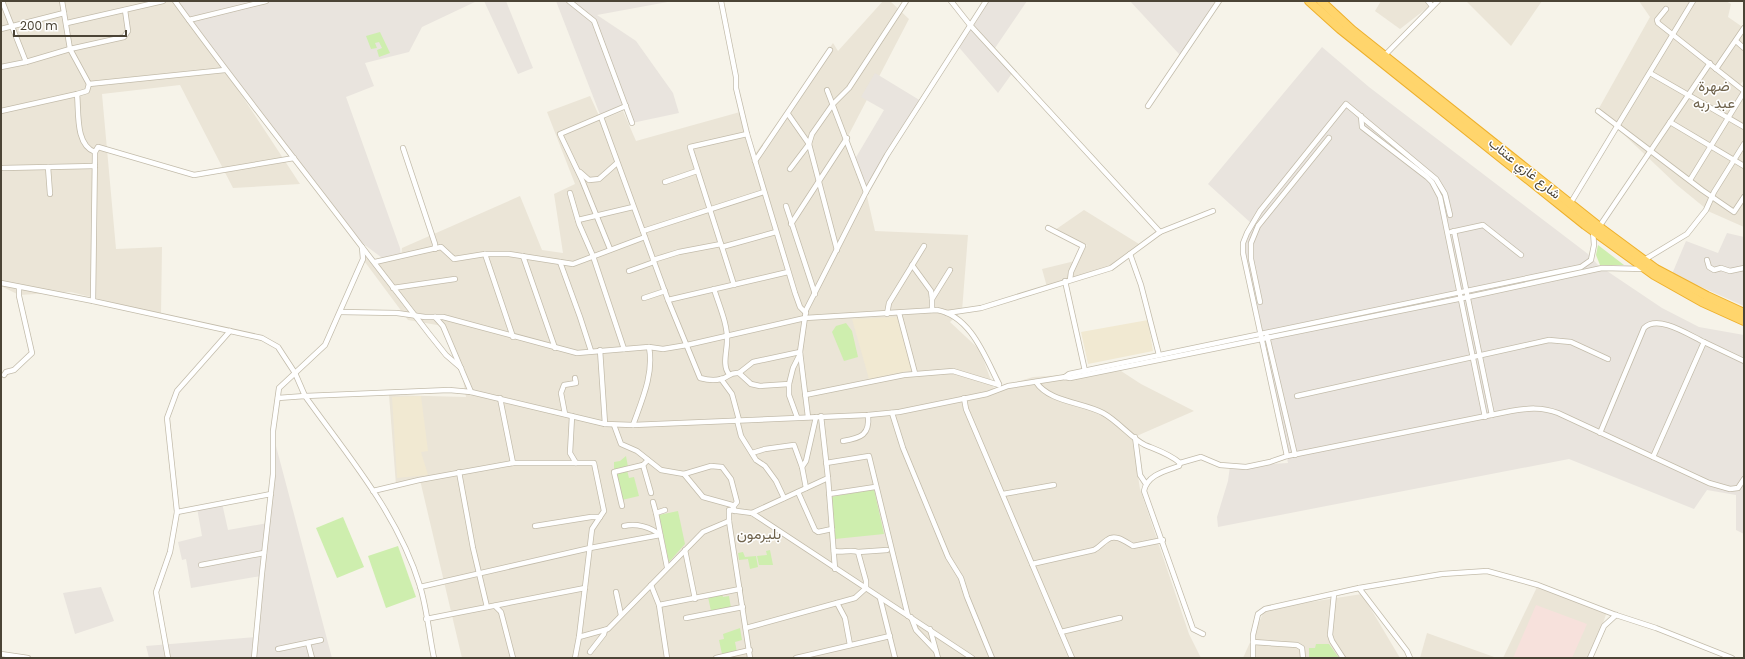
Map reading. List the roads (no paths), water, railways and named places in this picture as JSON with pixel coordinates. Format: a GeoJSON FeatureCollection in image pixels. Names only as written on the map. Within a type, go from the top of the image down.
{"type":"FeatureCollection","features":[{"type":"Feature","properties":{"kind":"highway"},"geometry":{"type":"LineString","coordinates":[[1308,1],[1340,29],[1488,143],[1645,269],[1702,302],[1744,321]]}},
{"type":"Feature","properties":{"kind":"highway","name":"شارع غازي عنتاب"},"geometry":{"type":"LineString","coordinates":[[1321,1],[1352,30],[1488,143],[1570,204],[1596,229],[1656,269],[1707,296],[1744,313]]}},
{"type":"Feature","properties":{"kind":"street"},"geometry":{"type":"LineString","coordinates":[[2,1],[26,62]]}},
{"type":"Feature","properties":{"kind":"street"},"geometry":{"type":"LineString","coordinates":[[1,111],[87,91],[89,84],[70,49],[67,23],[62,1]]}},
{"type":"Feature","properties":{"kind":"street"},"geometry":{"type":"LineString","coordinates":[[67,23],[163,1]]}},
{"type":"Feature","properties":{"kind":"street"},"geometry":{"type":"LineString","coordinates":[[175,1],[225,70],[247,96],[362,248],[375,262],[393,288],[416,315],[446,355],[461,368]]}},
{"type":"Feature","properties":{"kind":"street"},"geometry":{"type":"LineString","coordinates":[[189,20],[266,1]]}},
{"type":"Feature","properties":{"kind":"street"},"geometry":{"type":"LineString","coordinates":[[569,1],[594,22],[632,123]]}},
{"type":"Feature","properties":{"kind":"street"},"geometry":{"type":"LineString","coordinates":[[721,1],[736,76],[736,88],[747,134],[788,272],[800,307],[805,316]]}},
{"type":"Feature","properties":{"kind":"street"},"geometry":{"type":"LineString","coordinates":[[790,169],[809,144],[812,134],[832,104],[849,88],[906,1]]}},
{"type":"Feature","properties":{"kind":"street"},"geometry":{"type":"LineString","coordinates":[[951,1],[970,25],[1160,232]]}},
{"type":"Feature","properties":{"kind":"street"},"geometry":{"type":"LineString","coordinates":[[808,417],[800,352],[805,316],[814,294],[866,192],[890,151],[986,1]]}},
{"type":"Feature","properties":{"kind":"street"},"geometry":{"type":"LineString","coordinates":[[1148,106],[1219,1]]}},
{"type":"Feature","properties":{"kind":"street"},"geometry":{"type":"LineString","coordinates":[[1428,1],[1432,6]]}},
{"type":"Feature","properties":{"kind":"street"},"geometry":{"type":"LineString","coordinates":[[1384,56],[1438,1]]}},
{"type":"Feature","properties":{"kind":"street"},"geometry":{"type":"LineString","coordinates":[[1570,204],[1674,36],[1691,2]]}},
{"type":"Feature","properties":{"kind":"street"},"geometry":{"type":"LineString","coordinates":[[1666,9],[1658,20],[1658,23],[1710,63],[1744,92],[1690,180]]}},
{"type":"Feature","properties":{"kind":"street"},"geometry":{"type":"LineString","coordinates":[[1,67],[124,37],[128,31],[125,10]]}},
{"type":"Feature","properties":{"kind":"street"},"geometry":{"type":"LineString","coordinates":[[1,29],[64,13]]}},
{"type":"Feature","properties":{"kind":"street"},"geometry":{"type":"LineString","coordinates":[[1716,69],[1744,28]]}},
{"type":"Feature","properties":{"kind":"street"},"geometry":{"type":"LineString","coordinates":[[1736,41],[1744,48]]}},
{"type":"Feature","properties":{"kind":"street"},"geometry":{"type":"LineString","coordinates":[[755,161],[830,50]]}},
{"type":"Feature","properties":{"kind":"street"},"geometry":{"type":"LineString","coordinates":[[1064,377],[1069,374],[1084,371],[1260,340],[1460,293],[1581,267],[1591,260],[1596,229],[1710,63]]}},
{"type":"Feature","properties":{"kind":"street"},"geometry":{"type":"LineString","coordinates":[[89,84],[225,70]]}},
{"type":"Feature","properties":{"kind":"street"},"geometry":{"type":"LineString","coordinates":[[1650,73],[1744,128]]}},
{"type":"Feature","properties":{"kind":"street"},"geometry":{"type":"LineString","coordinates":[[827,90],[847,138],[866,192]]}},
{"type":"Feature","properties":{"kind":"street"},"geometry":{"type":"LineString","coordinates":[[77,94],[82,140],[88,150],[95,152]]}},
{"type":"Feature","properties":{"kind":"street"},"geometry":{"type":"LineString","coordinates":[[1287,456],[1260,340],[1243,253],[1243,243],[1247,233],[1260,211],[1346,104],[1436,179],[1446,194],[1450,215]]}},
{"type":"Feature","properties":{"kind":"street"},"geometry":{"type":"LineString","coordinates":[[610,249],[578,171],[560,134],[626,106]]}},
{"type":"Feature","properties":{"kind":"street"},"geometry":{"type":"LineString","coordinates":[[1598,111],[1617,127],[1711,197],[1734,212],[1744,197]]}},
{"type":"Feature","properties":{"kind":"street"},"geometry":{"type":"LineString","coordinates":[[788,114],[809,144],[837,250]]}},
{"type":"Feature","properties":{"kind":"street"},"geometry":{"type":"LineString","coordinates":[[1361,116],[1362,127],[1432,182],[1440,197],[1485,417]]}},
{"type":"Feature","properties":{"kind":"street"},"geometry":{"type":"LineString","coordinates":[[600,117],[668,300],[700,378],[708,380],[721,379],[732,372],[739,372],[753,362],[800,352]]}},
{"type":"Feature","properties":{"kind":"street"},"geometry":{"type":"LineString","coordinates":[[1670,122],[1744,166]]}},
{"type":"Feature","properties":{"kind":"street"},"geometry":{"type":"LineString","coordinates":[[734,285],[690,147],[747,134]]}},
{"type":"Feature","properties":{"kind":"street"},"geometry":{"type":"LineString","coordinates":[[791,224],[847,138]]}},
{"type":"Feature","properties":{"kind":"street"},"geometry":{"type":"LineString","coordinates":[[1260,302],[1251,259],[1251,243],[1258,226],[1329,138]]}},
{"type":"Feature","properties":{"kind":"street"},"geometry":{"type":"LineString","coordinates":[[1644,260],[1687,234],[1706,210],[1711,197],[1744,144]]}},
{"type":"Feature","properties":{"kind":"street"},"geometry":{"type":"LineString","coordinates":[[93,301],[95,152],[98,147],[194,175],[294,158]]}},
{"type":"Feature","properties":{"kind":"street"},"geometry":{"type":"LineString","coordinates":[[403,148],[435,244],[435,249]]}},
{"type":"Feature","properties":{"kind":"street"},"geometry":{"type":"LineString","coordinates":[[578,171],[589,180],[599,179],[617,163]]}},
{"type":"Feature","properties":{"kind":"street"},"geometry":{"type":"LineString","coordinates":[[3,168],[95,166]]}},
{"type":"Feature","properties":{"kind":"street"},"geometry":{"type":"LineString","coordinates":[[48,167],[50,194]]}},
{"type":"Feature","properties":{"kind":"street"},"geometry":{"type":"LineString","coordinates":[[665,182],[697,171]]}},
{"type":"Feature","properties":{"kind":"street"},"geometry":{"type":"LineString","coordinates":[[643,231],[764,192]]}},
{"type":"Feature","properties":{"kind":"street"},"geometry":{"type":"LineString","coordinates":[[570,193],[578,220],[593,256],[624,349]]}},
{"type":"Feature","properties":{"kind":"street"},"geometry":{"type":"LineString","coordinates":[[786,206],[814,294]]}},
{"type":"Feature","properties":{"kind":"street"},"geometry":{"type":"LineString","coordinates":[[578,220],[633,207]]}},
{"type":"Feature","properties":{"kind":"street"},"geometry":{"type":"LineString","coordinates":[[340,312],[397,313],[443,317],[577,353],[591,350],[649,347],[663,349],[687,345],[805,316],[887,314],[932,310],[947,313],[981,308],[1111,268],[1160,232],[1213,211]]}},
{"type":"Feature","properties":{"kind":"street"},"geometry":{"type":"LineString","coordinates":[[1448,232],[1483,224],[1521,255]]}},
{"type":"Feature","properties":{"kind":"street"},"geometry":{"type":"LineString","coordinates":[[1048,228],[1083,246],[1068,281],[1084,371]]}},
{"type":"Feature","properties":{"kind":"street"},"geometry":{"type":"LineString","coordinates":[[1454,231],[1492,415]]}},
{"type":"Feature","properties":{"kind":"street"},"geometry":{"type":"LineString","coordinates":[[629,271],[679,252],[722,245],[776,232]]}},
{"type":"Feature","properties":{"kind":"street"},"geometry":{"type":"LineString","coordinates":[[375,262],[441,247],[454,259],[485,254],[522,256],[573,264],[645,237]]}},
{"type":"Feature","properties":{"kind":"street"},"geometry":{"type":"LineString","coordinates":[[887,314],[889,303],[924,246]]}},
{"type":"Feature","properties":{"kind":"street"},"geometry":{"type":"LineString","coordinates":[[254,658],[273,474],[273,431],[279,388],[325,345],[363,259],[362,248]]}},
{"type":"Feature","properties":{"kind":"street"},"geometry":{"type":"LineString","coordinates":[[485,254],[513,337]]}},
{"type":"Feature","properties":{"kind":"street"},"geometry":{"type":"LineString","coordinates":[[1130,254],[1142,285],[1159,355]]}},
{"type":"Feature","properties":{"kind":"street"},"geometry":{"type":"LineString","coordinates":[[522,256],[555,348]]}},
{"type":"Feature","properties":{"kind":"street"},"geometry":{"type":"LineString","coordinates":[[1591,260],[1597,269]]}},
{"type":"Feature","properties":{"kind":"street"},"geometry":{"type":"LineString","coordinates":[[1707,260],[1709,268],[1714,270],[1721,268],[1730,271],[1744,268]]}},
{"type":"Feature","properties":{"kind":"street"},"geometry":{"type":"LineString","coordinates":[[560,262],[591,350]]}},
{"type":"Feature","properties":{"kind":"street"},"geometry":{"type":"LineString","coordinates":[[912,265],[931,291],[932,310]]}},
{"type":"Feature","properties":{"kind":"street"},"geometry":{"type":"LineString","coordinates":[[1376,313],[1468,297],[1597,269],[1645,269]]}},
{"type":"Feature","properties":{"kind":"street"},"geometry":{"type":"LineString","coordinates":[[932,299],[950,270]]}},
{"type":"Feature","properties":{"kind":"street"},"geometry":{"type":"LineString","coordinates":[[1247,272],[1253,271]]}},
{"type":"Feature","properties":{"kind":"street"},"geometry":{"type":"LineString","coordinates":[[668,300],[788,272]]}},
{"type":"Feature","properties":{"kind":"street"},"geometry":{"type":"LineString","coordinates":[[1554,272],[1555,278]]}},
{"type":"Feature","properties":{"kind":"street"},"geometry":{"type":"LineString","coordinates":[[393,288],[455,279]]}},
{"type":"Feature","properties":{"kind":"street"},"geometry":{"type":"LineString","coordinates":[[1514,281],[1516,287]]}},
{"type":"Feature","properties":{"kind":"street"},"geometry":{"type":"LineString","coordinates":[[1,283],[93,301],[262,338],[278,347],[295,373],[305,396],[373,491],[408,555],[420,587],[434,658]]}},
{"type":"Feature","properties":{"kind":"street"},"geometry":{"type":"LineString","coordinates":[[4,375],[6,372],[14,370],[32,352],[19,296],[19,287]]}},
{"type":"Feature","properties":{"kind":"street"},"geometry":{"type":"LineString","coordinates":[[714,290],[727,335],[725,360],[727,372],[729,374]]}},
{"type":"Feature","properties":{"kind":"street"},"geometry":{"type":"LineString","coordinates":[[644,298],[665,291]]}},
{"type":"Feature","properties":{"kind":"street"},"geometry":{"type":"LineString","coordinates":[[899,313],[915,373]]}},
{"type":"Feature","properties":{"kind":"street"},"geometry":{"type":"LineString","coordinates":[[947,313],[961,322],[979,344],[999,384]]}},
{"type":"Feature","properties":{"kind":"street"},"geometry":{"type":"LineString","coordinates":[[436,317],[443,326],[471,392]]}},
{"type":"Feature","properties":{"kind":"street"},"geometry":{"type":"LineString","coordinates":[[278,398],[449,390],[471,392],[500,398],[614,425],[868,415],[892,413],[987,394],[1004,388],[1064,377],[1070,378],[1152,359],[1159,355],[1266,332],[1345,320]]}},
{"type":"Feature","properties":{"kind":"street"},"geometry":{"type":"LineString","coordinates":[[1600,433],[1641,333],[1647,325],[1658,322],[1744,360]]}},
{"type":"Feature","properties":{"kind":"street"},"geometry":{"type":"LineString","coordinates":[[168,658],[156,592],[170,552],[177,512],[167,418],[176,391],[230,331]]}},
{"type":"Feature","properties":{"kind":"street"},"geometry":{"type":"LineString","coordinates":[[1266,332],[1295,455]]}},
{"type":"Feature","properties":{"kind":"street"},"geometry":{"type":"LineString","coordinates":[[1297,396],[1549,340],[1575,343],[1608,359]]}},
{"type":"Feature","properties":{"kind":"street"},"geometry":{"type":"LineString","coordinates":[[1653,457],[1704,342]]}},
{"type":"Feature","properties":{"kind":"street"},"geometry":{"type":"LineString","coordinates":[[633,425],[649,379],[651,355],[649,347]]}},
{"type":"Feature","properties":{"kind":"street"},"geometry":{"type":"LineString","coordinates":[[600,350],[605,424]]}},
{"type":"Feature","properties":{"kind":"street"},"geometry":{"type":"LineString","coordinates":[[797,417],[791,407],[789,395],[793,368],[800,352]]}},
{"type":"Feature","properties":{"kind":"street"},"geometry":{"type":"LineString","coordinates":[[805,395],[915,373],[953,371],[999,384],[1004,388]]}},
{"type":"Feature","properties":{"kind":"street"},"geometry":{"type":"LineString","coordinates":[[739,372],[751,384],[760,386],[790,384]]}},
{"type":"Feature","properties":{"kind":"street"},"geometry":{"type":"LineString","coordinates":[[565,414],[561,393],[564,385],[576,383],[575,378]]}},
{"type":"Feature","properties":{"kind":"street"},"geometry":{"type":"LineString","coordinates":[[721,379],[732,394],[741,436],[756,460],[765,466],[776,481],[784,498]]}},
{"type":"Feature","properties":{"kind":"street"},"geometry":{"type":"LineString","coordinates":[[1036,382],[1044,392],[1104,413],[1121,424],[1135,438],[1144,444],[1153,447],[1180,463]]}},
{"type":"Feature","properties":{"kind":"street"},"geometry":{"type":"LineString","coordinates":[[1274,398],[1282,396]]}},
{"type":"Feature","properties":{"kind":"street"},"geometry":{"type":"LineString","coordinates":[[500,398],[513,463]]}},
{"type":"Feature","properties":{"kind":"street"},"geometry":{"type":"LineString","coordinates":[[964,398],[966,409],[1072,658]]}},
{"type":"Feature","properties":{"kind":"street"},"geometry":{"type":"LineString","coordinates":[[1203,634],[1193,629],[1163,540],[1144,491],[1146,484],[1155,476],[1179,466],[1180,463],[1201,457],[1220,465],[1246,466],[1270,462],[1287,456],[1524,408],[1546,409],[1709,483],[1730,489],[1738,488],[1744,479]]}},
{"type":"Feature","properties":{"kind":"street"},"geometry":{"type":"LineString","coordinates":[[892,413],[903,448],[948,557],[961,578],[992,658]]}},
{"type":"Feature","properties":{"kind":"street"},"geometry":{"type":"LineString","coordinates":[[843,441],[860,437],[867,431],[869,424],[868,415]]}},
{"type":"Feature","properties":{"kind":"street"},"geometry":{"type":"LineString","coordinates":[[572,416],[570,453],[576,463]]}},
{"type":"Feature","properties":{"kind":"street"},"geometry":{"type":"LineString","coordinates":[[821,416],[828,478],[835,569]]}},
{"type":"Feature","properties":{"kind":"street"},"geometry":{"type":"LineString","coordinates":[[802,467],[806,461],[816,417]]}},
{"type":"Feature","properties":{"kind":"street"},"geometry":{"type":"LineString","coordinates":[[614,425],[622,444],[637,451],[661,470],[684,474],[711,466],[722,467],[732,479],[737,502],[734,509]]}},
{"type":"Feature","properties":{"kind":"street"},"geometry":{"type":"LineString","coordinates":[[1135,438],[1140,475],[1146,484]]}},
{"type":"Feature","properties":{"kind":"street"},"geometry":{"type":"LineString","coordinates":[[752,453],[765,449],[794,445],[802,467],[806,488]]}},
{"type":"Feature","properties":{"kind":"street"},"geometry":{"type":"LineString","coordinates":[[826,463],[869,456],[875,487],[909,616],[916,630],[936,651]]}},
{"type":"Feature","properties":{"kind":"street"},"geometry":{"type":"LineString","coordinates":[[622,506],[614,472],[643,465],[648,460]]}},
{"type":"Feature","properties":{"kind":"street"},"geometry":{"type":"LineString","coordinates":[[373,491],[459,472],[513,463],[594,463],[604,511],[592,529],[579,637],[575,658]]}},
{"type":"Feature","properties":{"kind":"street"},"geometry":{"type":"LineString","coordinates":[[643,465],[651,493]]}},
{"type":"Feature","properties":{"kind":"street"},"geometry":{"type":"LineString","coordinates":[[459,472],[473,548],[487,607]]}},
{"type":"Feature","properties":{"kind":"street"},"geometry":{"type":"LineString","coordinates":[[684,474],[703,497],[732,505],[734,509]]}},
{"type":"Feature","properties":{"kind":"street"},"geometry":{"type":"LineString","coordinates":[[752,513],[828,478]]}},
{"type":"Feature","properties":{"kind":"street"},"geometry":{"type":"LineString","coordinates":[[1003,494],[1054,485]]}},
{"type":"Feature","properties":{"kind":"street"},"geometry":{"type":"LineString","coordinates":[[829,494],[875,487]]}},
{"type":"Feature","properties":{"kind":"street"},"geometry":{"type":"LineString","coordinates":[[798,492],[815,530],[818,532],[832,529]]}},
{"type":"Feature","properties":{"kind":"street"},"geometry":{"type":"LineString","coordinates":[[177,512],[271,494]]}},
{"type":"Feature","properties":{"kind":"street"},"geometry":{"type":"LineString","coordinates":[[653,502],[667,567]]}},
{"type":"Feature","properties":{"kind":"street"},"geometry":{"type":"LineString","coordinates":[[750,658],[750,650],[729,522],[729,510],[734,509],[752,513],[835,569],[930,629],[966,656],[972,658]]}},
{"type":"Feature","properties":{"kind":"street"},"geometry":{"type":"LineString","coordinates":[[656,513],[665,510]]}},
{"type":"Feature","properties":{"kind":"street"},"geometry":{"type":"LineString","coordinates":[[535,526],[591,517],[600,517]]}},
{"type":"Feature","properties":{"kind":"street"},"geometry":{"type":"LineString","coordinates":[[590,652],[604,634],[605,630],[703,532],[729,522]]}},
{"type":"Feature","properties":{"kind":"street"},"geometry":{"type":"LineString","coordinates":[[624,526],[640,526],[655,531],[660,535]]}},
{"type":"Feature","properties":{"kind":"street"},"geometry":{"type":"LineString","coordinates":[[420,587],[590,548],[660,535]]}},
{"type":"Feature","properties":{"kind":"street"},"geometry":{"type":"LineString","coordinates":[[1032,564],[1094,550],[1101,546],[1108,538],[1113,537],[1133,546],[1163,540]]}},
{"type":"Feature","properties":{"kind":"street"},"geometry":{"type":"LineString","coordinates":[[685,550],[695,599]]}},
{"type":"Feature","properties":{"kind":"street"},"geometry":{"type":"LineString","coordinates":[[834,551],[841,553],[887,550]]}},
{"type":"Feature","properties":{"kind":"street"},"geometry":{"type":"LineString","coordinates":[[746,628],[855,598],[866,588],[866,581],[858,552]]}},
{"type":"Feature","properties":{"kind":"street"},"geometry":{"type":"LineString","coordinates":[[201,565],[264,554]]}},
{"type":"Feature","properties":{"kind":"street"},"geometry":{"type":"LineString","coordinates":[[1253,658],[1253,642],[1257,619],[1261,611],[1265,608],[1359,588],[1442,574],[1487,571],[1538,585],[1616,616],[1656,628],[1732,658]]}},
{"type":"Feature","properties":{"kind":"street"},"geometry":{"type":"LineString","coordinates":[[651,585],[659,605],[667,658]]}},
{"type":"Feature","properties":{"kind":"street"},"geometry":{"type":"LineString","coordinates":[[426,620],[585,588]]}},
{"type":"Feature","properties":{"kind":"street"},"geometry":{"type":"LineString","coordinates":[[1359,588],[1407,651],[1410,658]]}},
{"type":"Feature","properties":{"kind":"street"},"geometry":{"type":"LineString","coordinates":[[659,605],[740,589]]}},
{"type":"Feature","properties":{"kind":"street"},"geometry":{"type":"LineString","coordinates":[[616,592],[621,615]]}},
{"type":"Feature","properties":{"kind":"street"},"geometry":{"type":"LineString","coordinates":[[1334,594],[1330,635],[1332,641],[1343,658]]}},
{"type":"Feature","properties":{"kind":"street"},"geometry":{"type":"LineString","coordinates":[[880,598],[895,658]]}},
{"type":"Feature","properties":{"kind":"street"},"geometry":{"type":"LineString","coordinates":[[837,603],[845,618],[850,645]]}},
{"type":"Feature","properties":{"kind":"street"},"geometry":{"type":"LineString","coordinates":[[495,606],[501,612],[513,658]]}},
{"type":"Feature","properties":{"kind":"street"},"geometry":{"type":"LineString","coordinates":[[686,618],[743,607]]}},
{"type":"Feature","properties":{"kind":"street"},"geometry":{"type":"LineString","coordinates":[[1590,658],[1604,626],[1616,616]]}},
{"type":"Feature","properties":{"kind":"street"},"geometry":{"type":"LineString","coordinates":[[1061,632],[1120,618]]}},
{"type":"Feature","properties":{"kind":"street"},"geometry":{"type":"LineString","coordinates":[[930,629],[938,658]]}},
{"type":"Feature","properties":{"kind":"street"},"geometry":{"type":"LineString","coordinates":[[579,637],[605,630]]}},
{"type":"Feature","properties":{"kind":"street"},"geometry":{"type":"LineString","coordinates":[[796,658],[890,636]]}},
{"type":"Feature","properties":{"kind":"street"},"geometry":{"type":"LineString","coordinates":[[278,649],[321,640]]}},
{"type":"Feature","properties":{"kind":"street"},"geometry":{"type":"LineString","coordinates":[[1253,642],[1297,645],[1302,648],[1303,658]]}},
{"type":"Feature","properties":{"kind":"street"},"geometry":{"type":"LineString","coordinates":[[308,643],[312,658]]}},
{"type":"Feature","properties":{"kind":"street"},"geometry":{"type":"LineString","coordinates":[[716,658],[750,650]]}},
{"type":"Feature","properties":{"kind":"street"},"geometry":{"type":"LineString","coordinates":[[1,654],[28,658]]}},
{"type":"Feature","properties":{"kind":"district","name":"ضهرة عبد ربه"},"geometry":{"type":"Point","coordinates":[1714,94]}},
{"type":"Feature","properties":{"kind":"district","name":"بليرمون"},"geometry":{"type":"Point","coordinates":[759,534]}}]}
